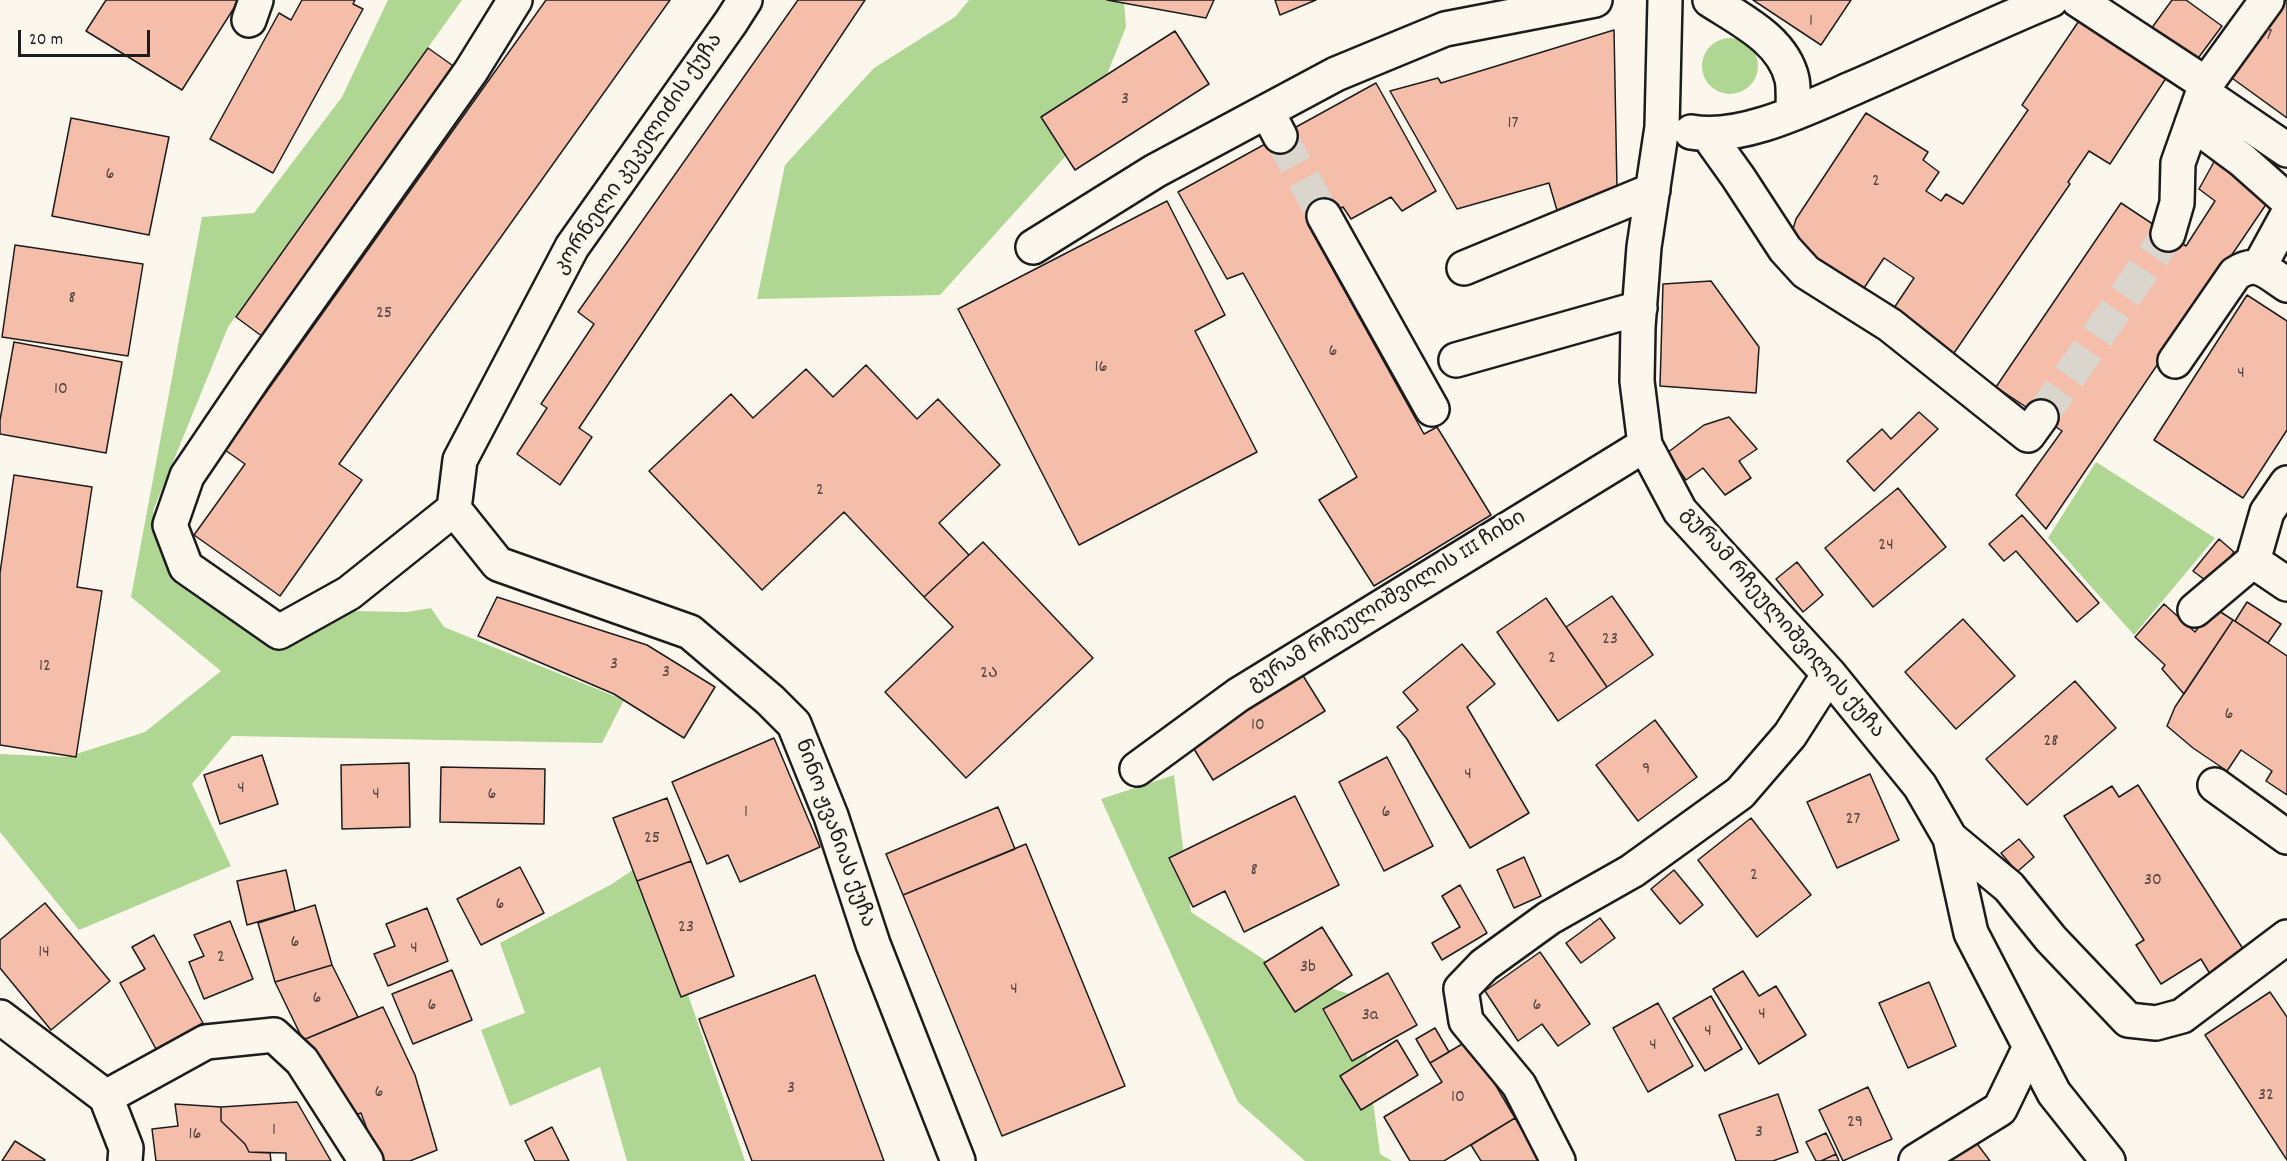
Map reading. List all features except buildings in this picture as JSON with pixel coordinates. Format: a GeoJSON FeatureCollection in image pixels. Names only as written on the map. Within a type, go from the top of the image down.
{"type":"FeatureCollection","features":[{"type":"Feature","properties":{"kind":"street"},"geometry":{"type":"LineString","coordinates":[[454,509],[349,593],[279,632],[186,567],[170,525],[188,476],[254,377],[471,71],[515,0]]}},
{"type":"Feature","properties":{"kind":"street","name":"კორნელი კეკელიძის ქუჩა"},"geometry":{"type":"LineString","coordinates":[[454,509],[460,460],[572,247],[745,0]]}},
{"type":"Feature","properties":{"kind":"street"},"geometry":{"type":"LineString","coordinates":[[1032,247],[1155,171],[1273,124],[1336,74],[1445,28],[1595,0]]}},
{"type":"Feature","properties":{"kind":"street","name":"გურამ რჩეულიშვილის ქუჩა"},"geometry":{"type":"LineString","coordinates":[[1665,0],[1662,127],[1644,247],[1640,308],[1637,381],[1645,445],[1680,511],[1829,674],[1920,786],[1950,838],[1971,933],[2054,1093],[2108,1161]]}},
{"type":"Feature","properties":{"kind":"street"},"geometry":{"type":"LineString","coordinates":[[1664,46],[1689,0]]}},
{"type":"Feature","properties":{"kind":"street"},"geometry":{"type":"LineString","coordinates":[[1710,0],[1759,32],[1781,56],[1792,79],[1793,112]]}},
{"type":"Feature","properties":{"kind":"street"},"geometry":{"type":"LineString","coordinates":[[1662,127],[1708,135],[1738,131],[1793,112],[1886,74],[2051,0]]}},
{"type":"Feature","properties":{"kind":"street"},"geometry":{"type":"LineString","coordinates":[[2078,0],[2200,100],[2287,150]]}},
{"type":"Feature","properties":{"kind":"street"},"geometry":{"type":"LineString","coordinates":[[2168,234],[2177,203],[2178,164],[2200,100],[2267,0]]}},
{"type":"Feature","properties":{"kind":"street"},"geometry":{"type":"LineString","coordinates":[[2200,100],[2242,160],[2287,200]]}},
{"type":"Feature","properties":{"kind":"street"},"geometry":{"type":"LineString","coordinates":[[1708,135],[1785,249],[1806,272],[1890,325],[2028,435],[2041,417]]}},
{"type":"Feature","properties":{"kind":"street"},"geometry":{"type":"LineString","coordinates":[[1464,268],[1653,190]]}},
{"type":"Feature","properties":{"kind":"street"},"geometry":{"type":"LineString","coordinates":[[1324,216],[1432,409]]}},
{"type":"Feature","properties":{"kind":"street"},"geometry":{"type":"LineString","coordinates":[[2259,267],[2287,216]]}},
{"type":"Feature","properties":{"kind":"street"},"geometry":{"type":"LineString","coordinates":[[2175,361],[2235,274],[2246,267],[2259,267],[2287,285]]}},
{"type":"Feature","properties":{"kind":"street"},"geometry":{"type":"LineString","coordinates":[[1456,360],[1640,308]]}},
{"type":"Feature","properties":{"kind":"street","name":"გურამ რჩეულიშვილის III ჩიხი"},"geometry":{"type":"LineString","coordinates":[[1137,769],[1238,695],[1645,445]]}},
{"type":"Feature","properties":{"kind":"street"},"geometry":{"type":"LineString","coordinates":[[2195,610],[2253,561],[2268,512],[2287,483]]}},
{"type":"Feature","properties":{"kind":"street","name":"ნინო ჟვანიას ქუჩა"},"geometry":{"type":"LineString","coordinates":[[454,509],[498,564],[690,632],[770,700],[794,724],[831,816],[873,944],[958,1161]]}},
{"type":"Feature","properties":{"kind":"street"},"geometry":{"type":"LineString","coordinates":[[2253,561],[2287,585]]}},
{"type":"Feature","properties":{"kind":"street"},"geometry":{"type":"LineString","coordinates":[[1558,1161],[1519,1085],[1466,1021],[1461,989],[1484,965],[1549,918],[1632,871],[1740,793],[1790,735],[1829,674]]}},
{"type":"Feature","properties":{"kind":"street"},"geometry":{"type":"LineString","coordinates":[[2215,785],[2287,837]]}},
{"type":"Feature","properties":{"kind":"street"},"geometry":{"type":"LineString","coordinates":[[1950,838],[2009,887],[2051,939],[2128,1020],[2156,1023],[2182,1016],[2287,937]]}},
{"type":"Feature","properties":{"kind":"street"},"geometry":{"type":"LineString","coordinates":[[0,1017],[106,1097],[126,1148],[125,1161]]}},
{"type":"Feature","properties":{"kind":"street"},"geometry":{"type":"LineString","coordinates":[[106,1097],[206,1042],[274,1035],[302,1061],[366,1161]]}},
{"type":"Feature","properties":{"kind":"street"},"geometry":{"type":"LineString","coordinates":[[1916,1161],[2000,1109],[2030,1047]]}},
{"type":"Feature","properties":{"kind":"green space"},"geometry":{"type":"Polygon","coordinates":[[[388,0],[462,0],[228,327],[153,511],[171,580],[268,646],[352,611],[407,612],[431,608],[444,627],[624,700],[602,743],[232,736],[192,784],[231,866],[79,930],[0,832],[0,754],[67,757],[145,732],[221,671],[131,597],[202,217],[254,213],[342,97],[388,0]]]}},
{"type":"Feature","properties":{"kind":"green space"},"geometry":{"type":"Polygon","coordinates":[[[969,0],[1124,0],[1126,27],[1081,139],[940,295],[757,299],[785,165],[874,68],[955,17],[969,0]]]}},
{"type":"Feature","properties":{"kind":"green space"},"geometry":{"type":"Polygon","coordinates":[[[1730,38],[1741,40],[1750,46],[1756,55],[1758,66],[1756,77],[1750,86],[1741,92],[1730,94],[1719,92],[1710,86],[1704,77],[1702,66],[1704,55],[1710,46],[1719,40],[1730,38]]]}},
{"type":"Feature","properties":{"kind":"green space"},"geometry":{"type":"Polygon","coordinates":[[[2096,462],[2215,538],[2134,635],[2048,538],[2096,462]]]}},
{"type":"Feature","properties":{"kind":"green space"},"geometry":{"type":"Polygon","coordinates":[[[1174,775],[1191,912],[1286,974],[1359,997],[1380,1154],[1392,1161],[1305,1161],[1238,1102],[1101,799],[1174,775]]]}},
{"type":"Feature","properties":{"kind":"green space"},"geometry":{"type":"Polygon","coordinates":[[[643,863],[745,1161],[627,1161],[600,1067],[510,1106],[481,1030],[525,1013],[500,943],[612,884],[643,863]]]}},
{"type":"Feature","properties":{"kind":"tunnel"},"geometry":{"type":"LineString","coordinates":[[1280,136],[1324,216]]}},
{"type":"Feature","properties":{"kind":"tunnel"},"geometry":{"type":"LineString","coordinates":[[2041,417],[2168,234]]}}]}
